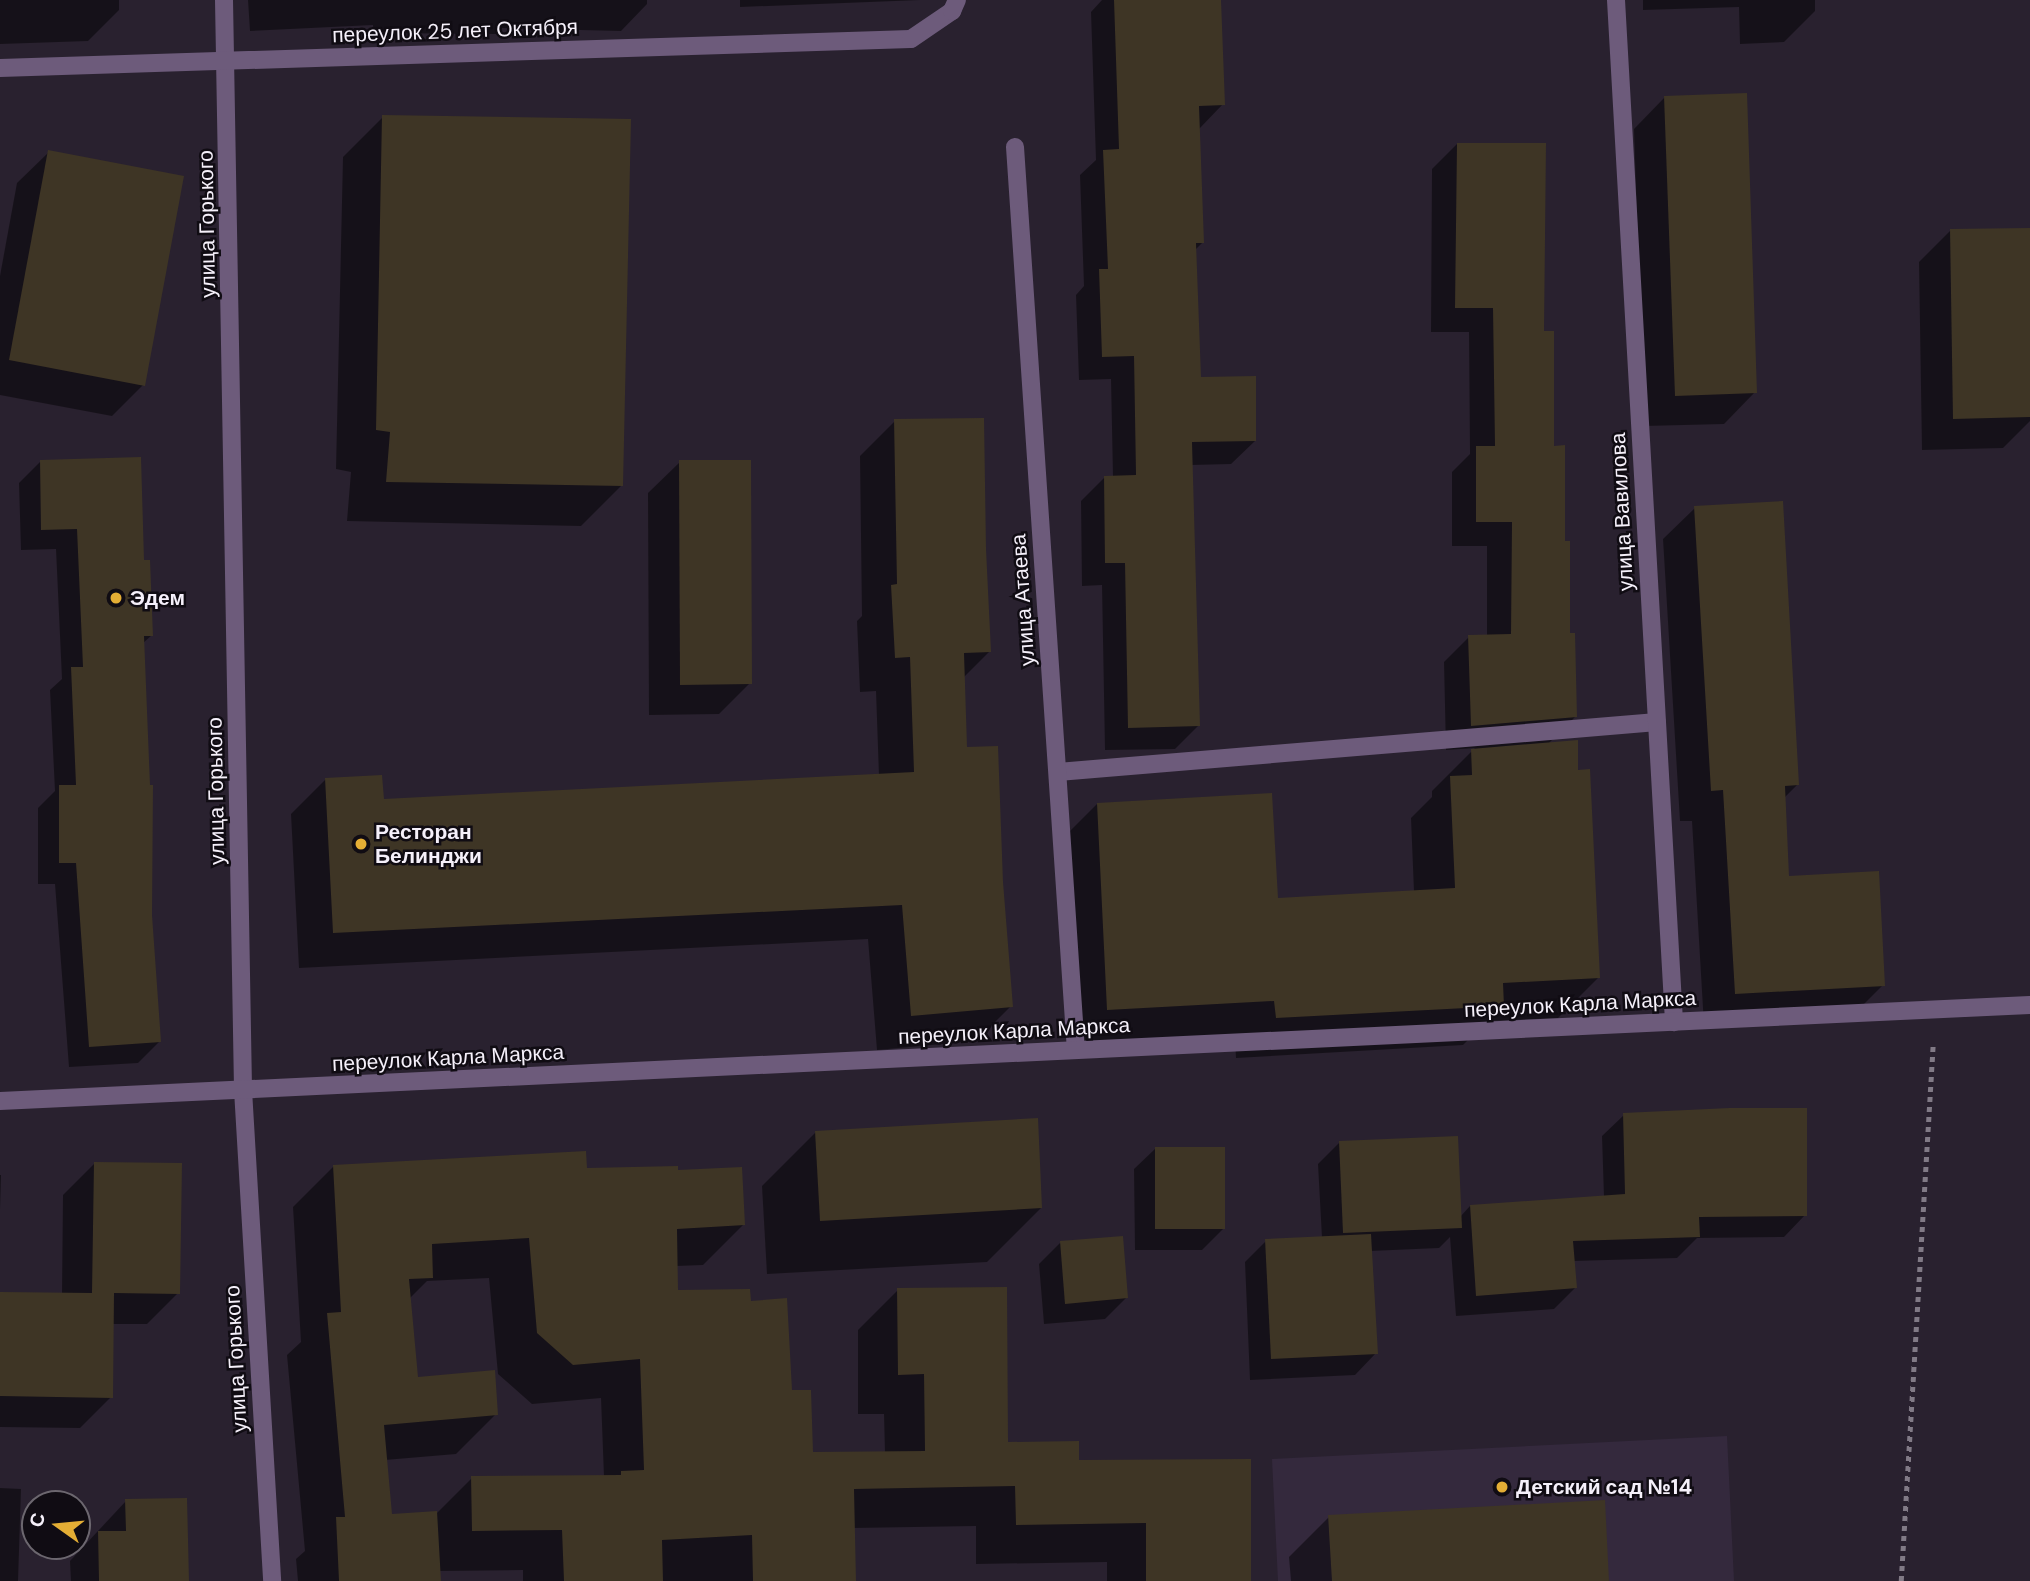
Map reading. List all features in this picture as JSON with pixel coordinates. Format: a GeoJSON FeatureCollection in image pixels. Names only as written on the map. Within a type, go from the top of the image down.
{"type":"FeatureCollection","features":[{"type":"Feature","properties":{"kind":"street","name":"улица Горького"},"geometry":{"type":"LineString","coordinates":[[224,0],[243,1090],[272,1581]]}},
{"type":"Feature","properties":{"kind":"street","name":"переулок 25 лет Октября"},"geometry":{"type":"LineString","coordinates":[[0,68],[911,38],[952,11],[957,0]]}},
{"type":"Feature","properties":{"kind":"street","name":"улица Вавилова"},"geometry":{"type":"LineString","coordinates":[[1616,0],[1674,1022]]}},
{"type":"Feature","properties":{"kind":"street","name":"улица Атаева"},"geometry":{"type":"LineString","coordinates":[[1015,147],[1076,1050]]}},
{"type":"Feature","properties":{"kind":"street"},"geometry":{"type":"LineString","coordinates":[[1058,772],[1657,722]]}},
{"type":"Feature","properties":{"kind":"street","name":"переулок Карла Маркса"},"geometry":{"type":"LineString","coordinates":[[0,1101],[2030,1005]]}},
{"type":"Feature","properties":{"kind":"path"},"geometry":{"type":"LineString","coordinates":[[1901,1581],[1935,1010]]}},
{"type":"Feature","properties":{"kind":"shaded area","name":"Детский сад №14"},"geometry":{"type":"Polygon","coordinates":[[[1727,1436],[1734,1581],[1278,1581],[1272,1459],[1727,1436]]]}},
{"type":"Feature","properties":{"kind":"building"},"geometry":{"type":"Polygon","coordinates":[[[1114,0],[1221,0],[1225,105],[1199,106],[1204,243],[1196,243],[1201,377],[1256,376],[1256,441],[1192,442],[1200,726],[1128,728],[1125,563],[1105,563],[1104,476],[1136,475],[1134,356],[1102,357],[1099,269],[1108,269],[1103,150],[1119,149],[1114,0]]]}},
{"type":"Feature","properties":{"kind":"building"},"geometry":{"type":"Polygon","coordinates":[[[1747,93],[1757,393],[1675,396],[1664,96],[1747,93]]]}},
{"type":"Feature","properties":{"kind":"building"},"geometry":{"type":"Polygon","coordinates":[[[382,115],[631,119],[623,486],[386,482],[390,432],[376,430],[382,115]]]}},
{"type":"Feature","properties":{"kind":"building"},"geometry":{"type":"Polygon","coordinates":[[[1457,143],[1546,143],[1544,331],[1554,331],[1554,446],[1565,445],[1565,541],[1570,541],[1570,633],[1575,633],[1577,717],[1471,726],[1468,635],[1511,634],[1512,522],[1476,522],[1476,446],[1495,446],[1493,308],[1455,308],[1457,143]]]}},
{"type":"Feature","properties":{"kind":"building"},"geometry":{"type":"Polygon","coordinates":[[[48,150],[184,176],[145,386],[9,360],[48,150]]]}},
{"type":"Feature","properties":{"kind":"building"},"geometry":{"type":"Polygon","coordinates":[[[2030,228],[2030,417],[1953,419],[1950,229],[2030,228]]]}},
{"type":"Feature","properties":{"kind":"building"},"geometry":{"type":"Polygon","coordinates":[[[984,418],[991,652],[964,653],[967,747],[998,746],[1003,882],[1013,1007],[911,1016],[902,905],[333,933],[325,778],[382,775],[384,799],[914,772],[910,657],[895,658],[891,585],[897,584],[894,419],[984,418]]]}},
{"type":"Feature","properties":{"kind":"building"},"geometry":{"type":"Polygon","coordinates":[[[141,457],[144,560],[150,560],[153,636],[144,636],[150,785],[153,785],[152,915],[161,1042],[89,1047],[76,863],[59,863],[59,785],[76,785],[71,667],[83,667],[77,529],[41,530],[40,460],[141,457]]]}},
{"type":"Feature","properties":{"kind":"building"},"geometry":{"type":"Polygon","coordinates":[[[679,460],[751,460],[752,684],[680,685],[679,460]]]}},
{"type":"Feature","properties":{"kind":"building"},"geometry":{"type":"Polygon","coordinates":[[[1783,501],[1799,785],[1785,786],[1789,876],[1879,871],[1885,986],[1735,994],[1723,790],[1711,791],[1694,506],[1783,501]]]}},
{"type":"Feature","properties":{"kind":"building"},"geometry":{"type":"Polygon","coordinates":[[[1578,740],[1578,770],[1590,769],[1600,978],[1503,983],[1504,1006],[1276,1018],[1274,1001],[1107,1010],[1097,803],[1272,793],[1278,898],[1455,888],[1450,776],[1472,775],[1471,749],[1578,740]]]}},
{"type":"Feature","properties":{"kind":"building"},"geometry":{"type":"Polygon","coordinates":[[[1807,1108],[1807,1216],[1699,1217],[1700,1237],[1573,1241],[1577,1288],[1476,1296],[1470,1205],[1625,1194],[1623,1113],[1807,1108]]]}},
{"type":"Feature","properties":{"kind":"building"},"geometry":{"type":"Polygon","coordinates":[[[1038,1118],[1042,1208],[820,1221],[815,1131],[1038,1118]]]}},
{"type":"Feature","properties":{"kind":"building"},"geometry":{"type":"Polygon","coordinates":[[[1458,1136],[1462,1228],[1343,1233],[1339,1141],[1458,1136]]]}},
{"type":"Feature","properties":{"kind":"building"},"geometry":{"type":"Polygon","coordinates":[[[1155,1147],[1225,1147],[1225,1229],[1155,1229],[1155,1147]]]}},
{"type":"Feature","properties":{"kind":"building"},"geometry":{"type":"Polygon","coordinates":[[[586,1151],[587,1168],[678,1166],[678,1170],[742,1167],[745,1225],[677,1229],[678,1290],[750,1289],[751,1301],[787,1298],[792,1390],[811,1390],[813,1452],[925,1451],[924,1374],[898,1375],[897,1288],[1007,1287],[1008,1442],[1079,1441],[1079,1460],[1251,1459],[1251,1581],[1146,1581],[1146,1523],[1016,1525],[1015,1486],[854,1489],[856,1581],[753,1581],[752,1535],[662,1540],[663,1581],[564,1581],[562,1530],[472,1531],[471,1476],[621,1475],[621,1471],[644,1470],[640,1359],[573,1365],[537,1333],[529,1238],[432,1244],[433,1278],[409,1279],[418,1377],[495,1370],[498,1415],[384,1425],[392,1514],[437,1511],[441,1581],[339,1581],[336,1517],[345,1517],[327,1313],[341,1312],[333,1165],[586,1151]]]}},
{"type":"Feature","properties":{"kind":"building"},"geometry":{"type":"Polygon","coordinates":[[[94,1162],[182,1163],[180,1294],[114,1293],[113,1398],[0,1396],[0,1292],[92,1293],[94,1162]]]}},
{"type":"Feature","properties":{"kind":"building"},"geometry":{"type":"Polygon","coordinates":[[[1371,1234],[1378,1354],[1271,1359],[1265,1239],[1371,1234]]]}},
{"type":"Feature","properties":{"kind":"building"},"geometry":{"type":"Polygon","coordinates":[[[1123,1236],[1128,1298],[1065,1304],[1060,1241],[1123,1236]]]}},
{"type":"Feature","properties":{"kind":"building"},"geometry":{"type":"Polygon","coordinates":[[[187,1498],[189,1581],[99,1581],[98,1531],[126,1531],[125,1499],[187,1498]]]}},
{"type":"Feature","properties":{"kind":"building"},"geometry":{"type":"Polygon","coordinates":[[[1605,1500],[1609,1581],[1332,1581],[1328,1515],[1605,1500]]]}},
{"type":"Feature","properties":{"kind":"place","name":"Эдем"},"geometry":{"type":"Point","coordinates":[116,598]}},
{"type":"Feature","properties":{"kind":"place","name":"Ресторан Белинджи"},"geometry":{"type":"Point","coordinates":[361,844]}},
{"type":"Feature","properties":{"kind":"place","name":"Детский сад №14"},"geometry":{"type":"Point","coordinates":[1502,1487]}}]}
